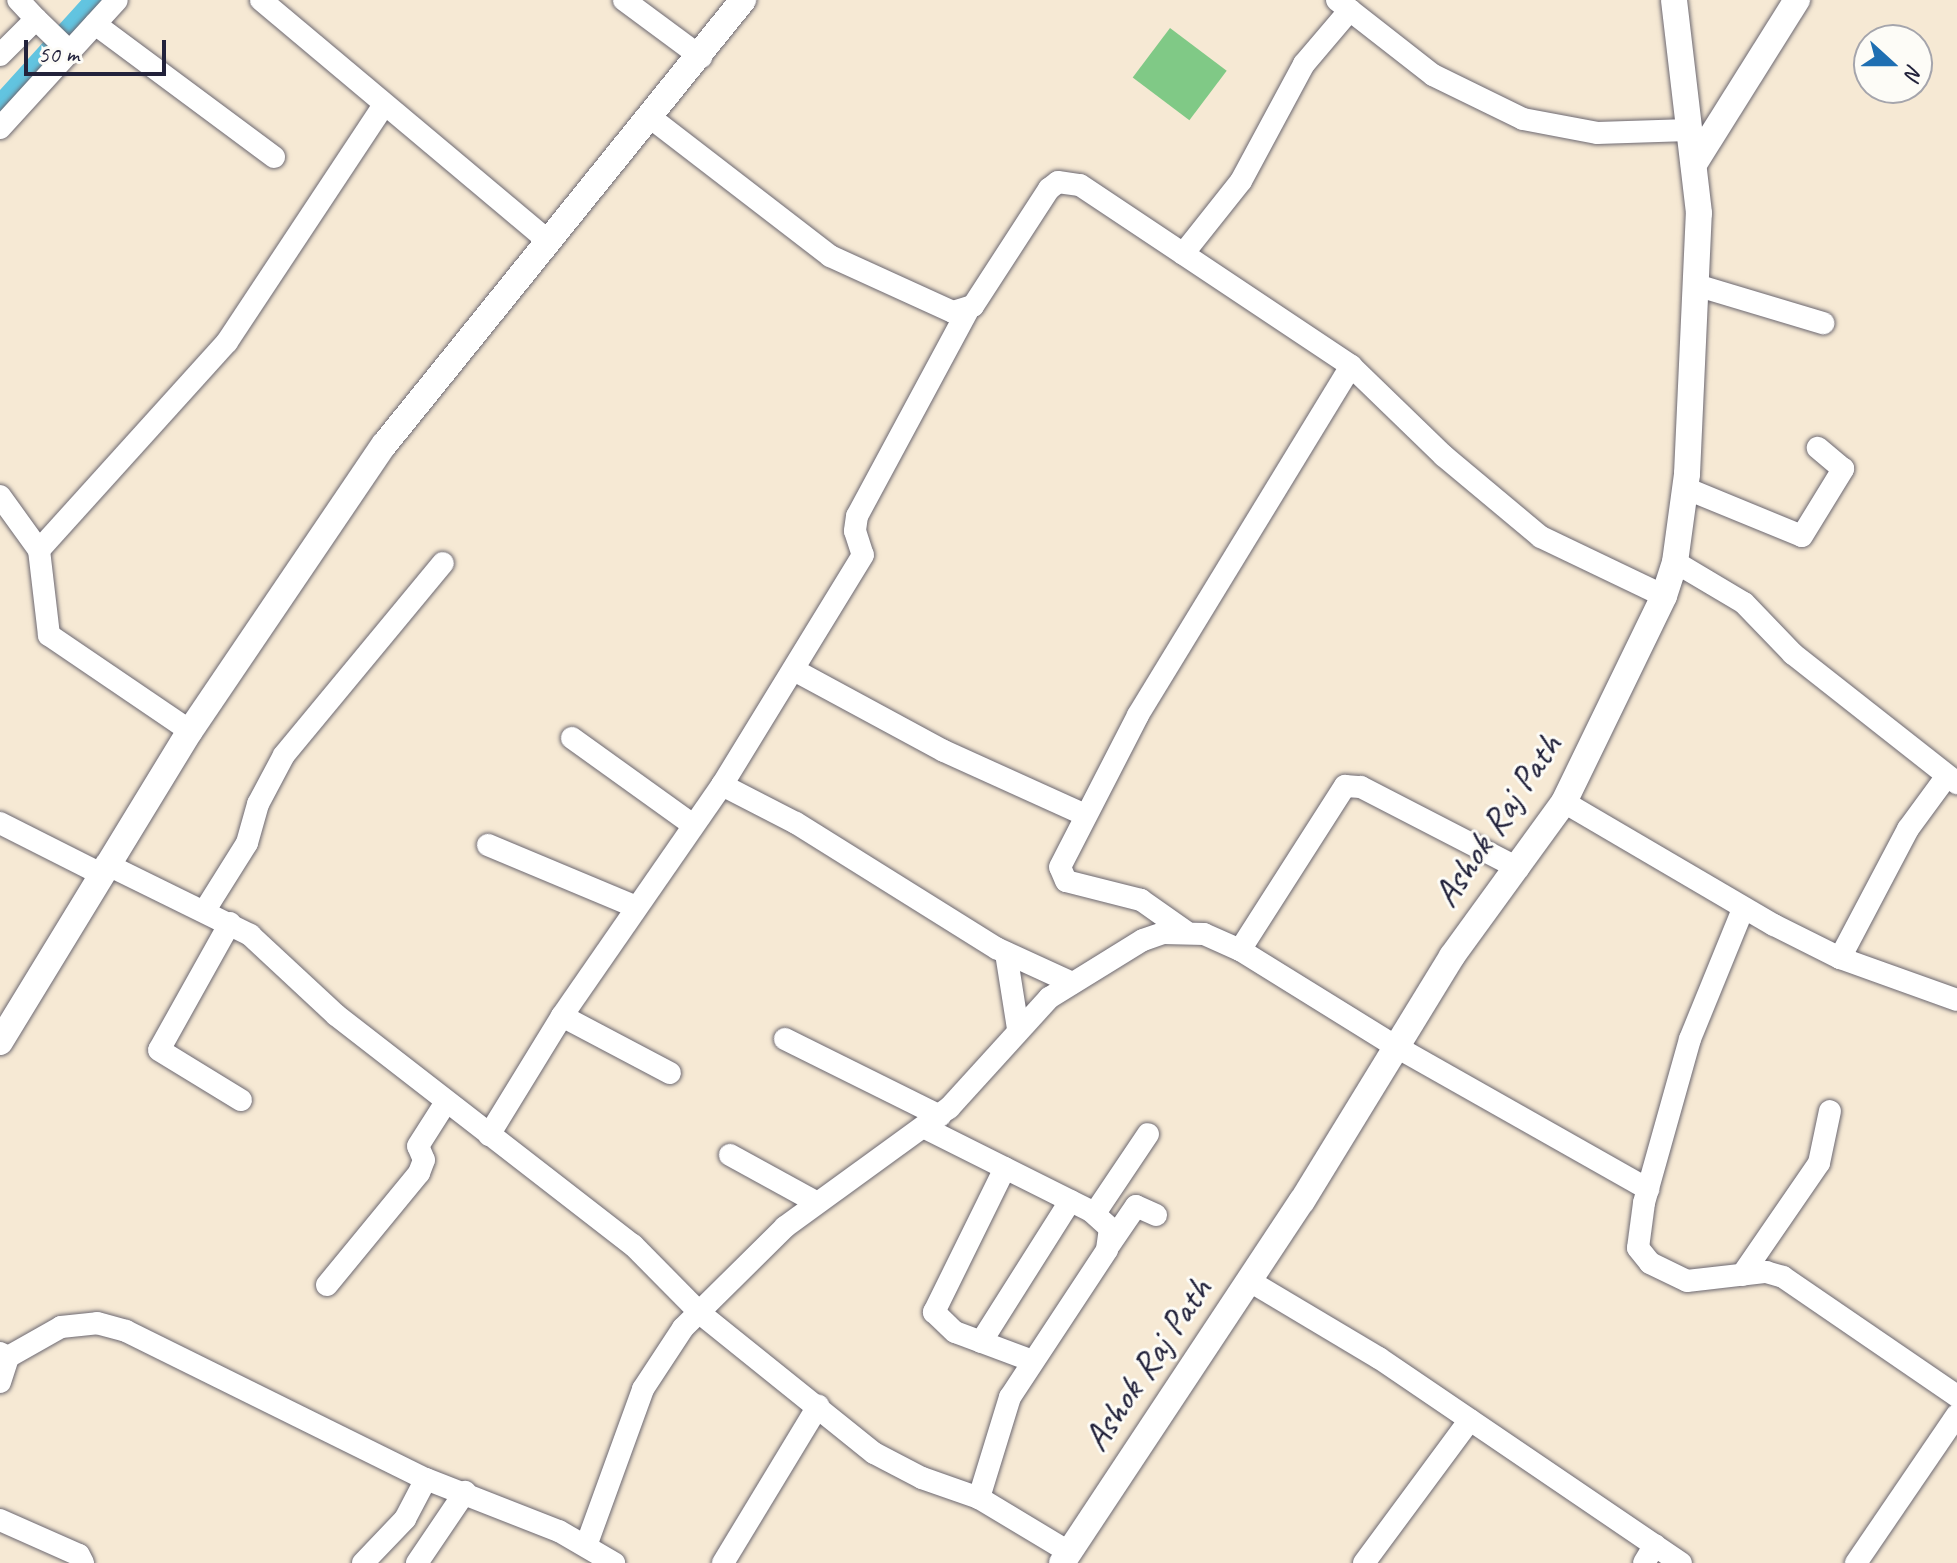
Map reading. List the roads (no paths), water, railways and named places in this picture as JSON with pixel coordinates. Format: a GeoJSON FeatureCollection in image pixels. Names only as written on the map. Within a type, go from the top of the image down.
{"type":"FeatureCollection","features":[{"type":"Feature","properties":{"kind":"main road"},"geometry":{"type":"LineString","coordinates":[[0,1042],[190,731],[384,445],[701,57],[743,0]]}},
{"type":"Feature","properties":{"kind":"main road","name":"Ashok Raj Path"},"geometry":{"type":"LineString","coordinates":[[1065,1557],[1248,1280],[1452,956],[1564,802],[1664,596],[1675,562],[1685,488],[1699,213],[1674,0]]}},
{"type":"Feature","properties":{"kind":"main road"},"geometry":{"type":"LineString","coordinates":[[1694,164],[1797,0]]}},
{"type":"Feature","properties":{"kind":"street"},"geometry":{"type":"LineString","coordinates":[[18,0],[64,47]]}},
{"type":"Feature","properties":{"kind":"street"},"geometry":{"type":"LineString","coordinates":[[0,55],[38,21],[52,0]]}},
{"type":"Feature","properties":{"kind":"street"},"geometry":{"type":"LineString","coordinates":[[0,128],[64,47],[95,24],[117,0]]}},
{"type":"Feature","properties":{"kind":"street"},"geometry":{"type":"LineString","coordinates":[[261,0],[383,106],[549,242]]}},
{"type":"Feature","properties":{"kind":"street"},"geometry":{"type":"LineString","coordinates":[[624,0],[701,57]]}},
{"type":"Feature","properties":{"kind":"street"},"geometry":{"type":"LineString","coordinates":[[1183,254],[1241,181],[1304,64],[1344,5],[1433,75],[1523,119],[1597,133],[1689,130]]}},
{"type":"Feature","properties":{"kind":"street"},"geometry":{"type":"LineString","coordinates":[[95,24],[274,157]]}},
{"type":"Feature","properties":{"kind":"street"},"geometry":{"type":"LineString","coordinates":[[39,550],[227,342],[383,106]]}},
{"type":"Feature","properties":{"kind":"street"},"geometry":{"type":"LineString","coordinates":[[651,118],[830,256],[941,308],[968,310]]}},
{"type":"Feature","properties":{"kind":"street"},"geometry":{"type":"LineString","coordinates":[[489,1135],[562,1016],[722,785],[863,555],[855,531],[857,516],[968,310],[1041,199],[1058,182],[1080,185],[1351,366],[1519,521],[1588,563],[1664,596]]}},
{"type":"Feature","properties":{"kind":"street"},"geometry":{"type":"LineString","coordinates":[[1696,285],[1823,323]]}},
{"type":"Feature","properties":{"kind":"street"},"geometry":{"type":"LineString","coordinates":[[1351,366],[1138,715],[1060,867],[1066,881],[1141,900],[1185,931],[1240,950],[1395,1046],[1648,1189]]}},
{"type":"Feature","properties":{"kind":"street"},"geometry":{"type":"LineString","coordinates":[[1685,488],[1802,536],[1843,469],[1818,448]]}},
{"type":"Feature","properties":{"kind":"street"},"geometry":{"type":"LineString","coordinates":[[0,496],[39,550],[49,635],[190,731]]}},
{"type":"Feature","properties":{"kind":"street"},"geometry":{"type":"LineString","coordinates":[[1675,562],[1744,603],[1793,654],[1952,780],[1908,829],[1840,958]]}},
{"type":"Feature","properties":{"kind":"street"},"geometry":{"type":"LineString","coordinates":[[205,910],[247,843],[258,804],[284,755],[443,563]]}},
{"type":"Feature","properties":{"kind":"street"},"geometry":{"type":"LineString","coordinates":[[794,670],[944,751],[1085,815]]}},
{"type":"Feature","properties":{"kind":"street"},"geometry":{"type":"LineString","coordinates":[[572,738],[693,825]]}},
{"type":"Feature","properties":{"kind":"street"},"geometry":{"type":"LineString","coordinates":[[722,785],[796,823],[1006,953],[1072,983]]}},
{"type":"Feature","properties":{"kind":"street"},"geometry":{"type":"LineString","coordinates":[[1240,950],[1345,786],[1361,787],[1518,868]]}},
{"type":"Feature","properties":{"kind":"street"},"geometry":{"type":"LineString","coordinates":[[1564,802],[1743,909],[1840,958],[1957,1000]]}},
{"type":"Feature","properties":{"kind":"street"},"geometry":{"type":"LineString","coordinates":[[0,823],[230,923],[446,1102],[633,1245],[700,1313],[818,1406],[896,1465],[979,1498],[1065,1557]]}},
{"type":"Feature","properties":{"kind":"street"},"geometry":{"type":"LineString","coordinates":[[488,845],[636,907]]}},
{"type":"Feature","properties":{"kind":"street"},"geometry":{"type":"LineString","coordinates":[[1743,909],[1690,1039],[1638,1234],[1643,1256],[1699,1283],[1766,1272],[1800,1286],[1957,1396]]}},
{"type":"Feature","properties":{"kind":"street"},"geometry":{"type":"LineString","coordinates":[[230,923],[159,1050],[241,1100]]}},
{"type":"Feature","properties":{"kind":"street"},"geometry":{"type":"LineString","coordinates":[[586,1546],[653,1367],[700,1313],[816,1202],[932,1122],[1018,1029],[1072,983],[1143,940],[1185,931]]}},
{"type":"Feature","properties":{"kind":"street"},"geometry":{"type":"LineString","coordinates":[[1006,953],[1018,1029]]}},
{"type":"Feature","properties":{"kind":"street"},"geometry":{"type":"LineString","coordinates":[[562,1016],[670,1073]]}},
{"type":"Feature","properties":{"kind":"street"},"geometry":{"type":"LineString","coordinates":[[785,1039],[932,1122],[1005,1168],[1095,1213],[1110,1228],[1110,1244]]}},
{"type":"Feature","properties":{"kind":"street"},"geometry":{"type":"LineString","coordinates":[[327,1285],[419,1173],[424,1160],[418,1146],[446,1102]]}},
{"type":"Feature","properties":{"kind":"street"},"geometry":{"type":"LineString","coordinates":[[1742,1275],[1819,1163],[1830,1111]]}},
{"type":"Feature","properties":{"kind":"street"},"geometry":{"type":"LineString","coordinates":[[1095,1213],[1148,1134]]}},
{"type":"Feature","properties":{"kind":"street"},"geometry":{"type":"LineString","coordinates":[[730,1155],[816,1202]]}},
{"type":"Feature","properties":{"kind":"street"},"geometry":{"type":"LineString","coordinates":[[1005,1168],[935,1304],[941,1325],[1030,1360]]}},
{"type":"Feature","properties":{"kind":"street"},"geometry":{"type":"LineString","coordinates":[[981,1342],[1070,1201]]}},
{"type":"Feature","properties":{"kind":"street"},"geometry":{"type":"LineString","coordinates":[[979,1498],[1001,1421],[1030,1360],[1136,1206],[1156,1215]]}},
{"type":"Feature","properties":{"kind":"street"},"geometry":{"type":"LineString","coordinates":[[1248,1280],[1470,1420],[1649,1554],[1681,1563]]}},
{"type":"Feature","properties":{"kind":"street"},"geometry":{"type":"LineString","coordinates":[[0,1382],[4,1355],[61,1327],[97,1323],[126,1331],[426,1479],[465,1492],[586,1546],[614,1563]]}},
{"type":"Feature","properties":{"kind":"street"},"geometry":{"type":"LineString","coordinates":[[723,1563],[818,1406]]}},
{"type":"Feature","properties":{"kind":"street"},"geometry":{"type":"LineString","coordinates":[[1856,1563],[1957,1415]]}},
{"type":"Feature","properties":{"kind":"street"},"geometry":{"type":"LineString","coordinates":[[1364,1563],[1470,1420]]}},
{"type":"Feature","properties":{"kind":"street"},"geometry":{"type":"LineString","coordinates":[[363,1563],[405,1519],[426,1479]]}},
{"type":"Feature","properties":{"kind":"street"},"geometry":{"type":"LineString","coordinates":[[417,1563],[465,1492]]}},
{"type":"Feature","properties":{"kind":"street"},"geometry":{"type":"LineString","coordinates":[[0,1520],[79,1555],[83,1563]]}},
{"type":"Feature","properties":{"kind":"waterway"},"geometry":{"type":"LineString","coordinates":[[0,105],[95,0]]}}]}
